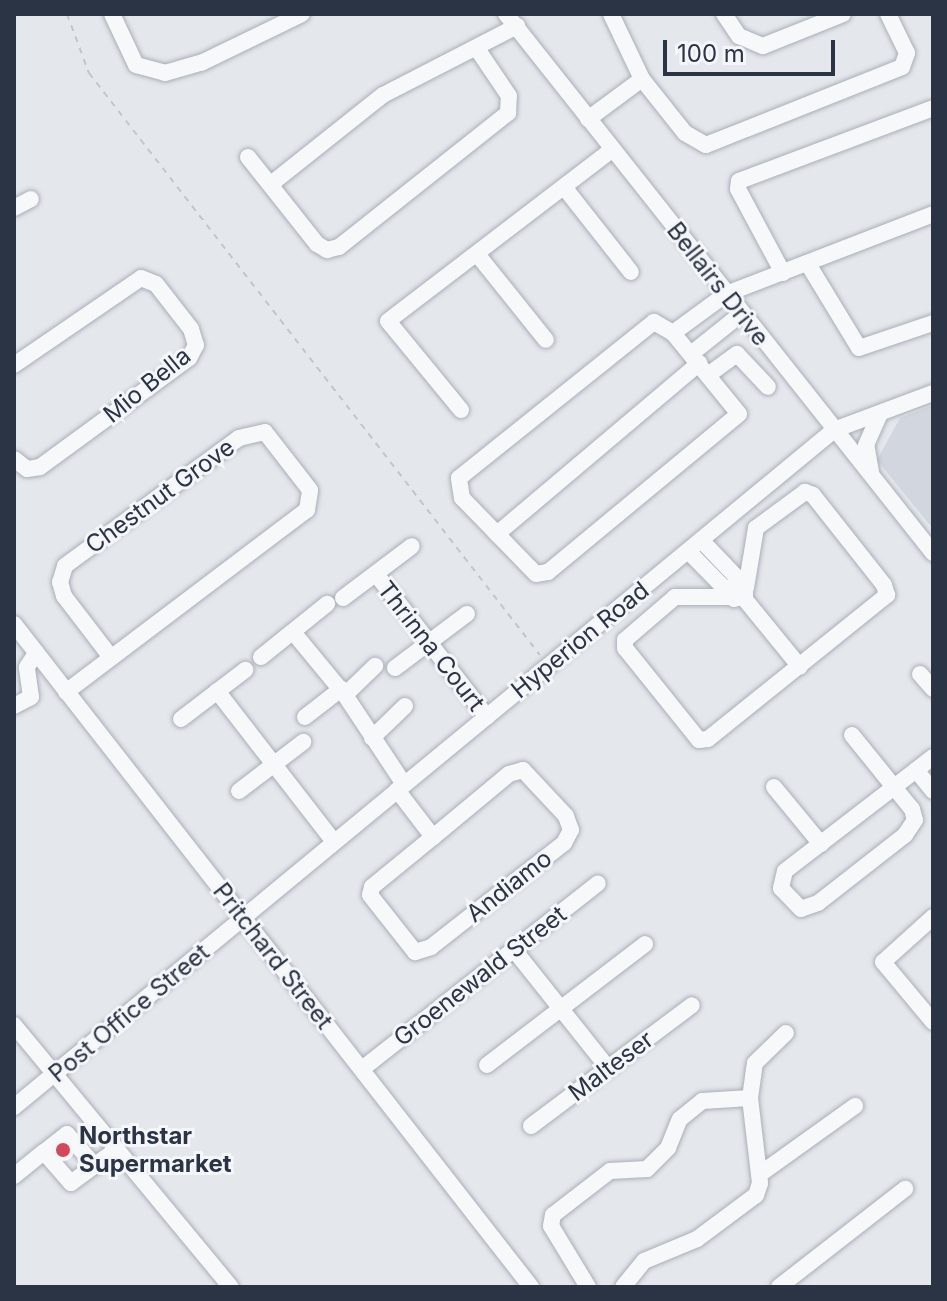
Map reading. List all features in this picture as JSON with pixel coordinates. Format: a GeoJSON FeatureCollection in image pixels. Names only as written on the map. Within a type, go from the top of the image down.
{"type":"FeatureCollection","features":[{"type":"Feature","properties":{"kind":"street"},"geometry":{"type":"LineString","coordinates":[[115,15],[136,65],[165,73],[201,63],[302,14]]}},
{"type":"Feature","properties":{"kind":"street"},"geometry":{"type":"LineString","coordinates":[[611,14],[642,79],[685,133],[706,145],[902,67],[907,53],[888,14]]}},
{"type":"Feature","properties":{"kind":"street"},"geometry":{"type":"LineString","coordinates":[[724,14],[739,36],[763,46],[843,14]]}},
{"type":"Feature","properties":{"kind":"street"},"geometry":{"type":"LineString","coordinates":[[271,184],[383,95],[478,50],[511,20]]}},
{"type":"Feature","properties":{"kind":"street","name":"Bellairs Drive"},"geometry":{"type":"LineString","coordinates":[[511,20],[933,553]]}},
{"type":"Feature","properties":{"kind":"street"},"geometry":{"type":"LineString","coordinates":[[248,157],[317,244],[327,250],[339,247],[508,113],[509,96],[478,50]]}},
{"type":"Feature","properties":{"kind":"street"},"geometry":{"type":"LineString","coordinates":[[588,119],[642,79]]}},
{"type":"Feature","properties":{"kind":"street"},"geometry":{"type":"LineString","coordinates":[[777,275],[738,189],[739,181],[933,108]]}},
{"type":"Feature","properties":{"kind":"street"},"geometry":{"type":"LineString","coordinates":[[461,410],[388,321],[612,150]]}},
{"type":"Feature","properties":{"kind":"street"},"geometry":{"type":"LineString","coordinates":[[564,187],[631,272]]}},
{"type":"Feature","properties":{"kind":"street"},"geometry":{"type":"LineString","coordinates":[[14,208],[31,199]]}},
{"type":"Feature","properties":{"kind":"street"},"geometry":{"type":"LineString","coordinates":[[673,333],[726,294],[933,214]]}},
{"type":"Feature","properties":{"kind":"street"},"geometry":{"type":"LineString","coordinates":[[477,254],[546,340]]}},
{"type":"Feature","properties":{"kind":"street"},"geometry":{"type":"LineString","coordinates":[[808,264],[859,348],[933,323]]}},
{"type":"Feature","properties":{"kind":"street","name":"Mio Bella"},"geometry":{"type":"LineString","coordinates":[[14,365],[141,278],[156,284],[196,345],[189,358],[40,467],[27,469],[14,459]]}},
{"type":"Feature","properties":{"kind":"street"},"geometry":{"type":"LineString","coordinates":[[497,534],[700,364],[741,314]]}},
{"type":"Feature","properties":{"kind":"street"},"geometry":{"type":"LineString","coordinates":[[654,322],[673,333],[739,414],[548,572],[536,574],[457,491],[459,478],[647,325],[654,322]]}},
{"type":"Feature","properties":{"kind":"street"},"geometry":{"type":"LineString","coordinates":[[700,364],[737,354],[768,387]]}},
{"type":"Feature","properties":{"kind":"street","name":"Hyperion Road"},"geometry":{"type":"LineString","coordinates":[[243,918],[834,430],[933,393]]}},
{"type":"Feature","properties":{"kind":"street"},"geometry":{"type":"LineString","coordinates":[[872,477],[866,445],[880,413]]}},
{"type":"Feature","properties":{"kind":"street","name":"Chestnut Grove"},"geometry":{"type":"LineString","coordinates":[[66,692],[307,510],[312,497],[306,483],[265,432],[239,438],[65,566],[60,582],[64,596],[110,656]]}},
{"type":"Feature","properties":{"kind":"street"},"geometry":{"type":"LineString","coordinates":[[805,492],[813,495],[884,585],[885,600],[708,739],[695,737],[625,648],[625,640],[675,597],[738,592],[756,528],[805,492]]}},
{"type":"Feature","properties":{"kind":"street"},"geometry":{"type":"LineString","coordinates":[[261,657],[412,546]]}},
{"type":"Feature","properties":{"kind":"street"},"geometry":{"type":"LineString","coordinates":[[694,546],[738,592],[800,667]]}},
{"type":"Feature","properties":{"kind":"street","name":"Thrinna Court"},"geometry":{"type":"LineString","coordinates":[[376,574],[487,717]]}},
{"type":"Feature","properties":{"kind":"street"},"geometry":{"type":"LineString","coordinates":[[395,668],[467,614]]}},
{"type":"Feature","properties":{"kind":"street","name":"Pritchard Street"},"geometry":{"type":"LineString","coordinates":[[14,624],[531,1287]]}},
{"type":"Feature","properties":{"kind":"street"},"geometry":{"type":"LineString","coordinates":[[293,632],[343,692],[433,837]]}},
{"type":"Feature","properties":{"kind":"street"},"geometry":{"type":"LineString","coordinates":[[14,706],[31,697],[27,667],[36,653]]}},
{"type":"Feature","properties":{"kind":"street"},"geometry":{"type":"LineString","coordinates":[[305,717],[375,666]]}},
{"type":"Feature","properties":{"kind":"street"},"geometry":{"type":"LineString","coordinates":[[181,719],[245,670]]}},
{"type":"Feature","properties":{"kind":"street"},"geometry":{"type":"LineString","coordinates":[[920,674],[933,689]]}},
{"type":"Feature","properties":{"kind":"street"},"geometry":{"type":"LineString","coordinates":[[217,691],[334,842]]}},
{"type":"Feature","properties":{"kind":"street"},"geometry":{"type":"LineString","coordinates":[[372,738],[405,706]]}},
{"type":"Feature","properties":{"kind":"street"},"geometry":{"type":"LineString","coordinates":[[852,735],[894,787],[914,815],[912,827],[818,903],[801,909],[779,880],[821,844],[894,787],[933,757]]}},
{"type":"Feature","properties":{"kind":"street"},"geometry":{"type":"LineString","coordinates":[[239,791],[303,742]]}},
{"type":"Feature","properties":{"kind":"street","name":"Andiamo"},"geometry":{"type":"LineString","coordinates":[[523,770],[566,816],[571,830],[564,843],[426,951],[415,952],[374,905],[370,891],[433,837],[509,774],[523,770]]}},
{"type":"Feature","properties":{"kind":"street"},"geometry":{"type":"LineString","coordinates":[[916,770],[933,791]]}},
{"type":"Feature","properties":{"kind":"street"},"geometry":{"type":"LineString","coordinates":[[774,787],[821,844]]}},
{"type":"Feature","properties":{"kind":"street","name":"Groenewald Street"},"geometry":{"type":"LineString","coordinates":[[362,1069],[598,883]]}},
{"type":"Feature","properties":{"kind":"street"},"geometry":{"type":"LineString","coordinates":[[933,917],[883,962],[933,1022]]}},
{"type":"Feature","properties":{"kind":"street","name":"Post Office Street"},"geometry":{"type":"LineString","coordinates":[[14,1107],[243,918]]}},
{"type":"Feature","properties":{"kind":"street"},"geometry":{"type":"LineString","coordinates":[[487,1065],[645,944]]}},
{"type":"Feature","properties":{"kind":"street"},"geometry":{"type":"LineString","coordinates":[[515,951],[608,1068]]}},
{"type":"Feature","properties":{"kind":"street","name":"Malteser"},"geometry":{"type":"LineString","coordinates":[[531,1126],[692,1005]]}},
{"type":"Feature","properties":{"kind":"street"},"geometry":{"type":"LineString","coordinates":[[14,1025],[231,1287]]}},
{"type":"Feature","properties":{"kind":"street"},"geometry":{"type":"LineString","coordinates":[[623,1287],[644,1261],[697,1239],[752,1199],[760,1189],[750,1098],[755,1063],[786,1033]]}},
{"type":"Feature","properties":{"kind":"street"},"geometry":{"type":"LineString","coordinates":[[588,1287],[551,1226],[553,1215],[610,1171],[647,1169],[668,1148],[680,1119],[702,1101],[750,1098]]}},
{"type":"Feature","properties":{"kind":"street"},"geometry":{"type":"LineString","coordinates":[[760,1174],[855,1106]]}},
{"type":"Feature","properties":{"kind":"street"},"geometry":{"type":"LineString","coordinates":[[14,1176],[67,1134],[95,1166]]}},
{"type":"Feature","properties":{"kind":"street"},"geometry":{"type":"LineString","coordinates":[[44,1152],[71,1183],[117,1149]]}},
{"type":"Feature","properties":{"kind":"street"},"geometry":{"type":"LineString","coordinates":[[779,1287],[905,1189]]}},
{"type":"Feature","properties":{"kind":"path"},"geometry":{"type":"LineString","coordinates":[[67,14],[89,73],[548,665]]}},
{"type":"Feature","properties":{"kind":"shaded area"},"geometry":{"type":"Polygon","coordinates":[[[933,405],[933,529],[877,460],[900,418],[933,405]]]}},
{"type":"Feature","properties":{"kind":"place","name":"Northstar Supermarket"},"geometry":{"type":"Point","coordinates":[63,1150]}}]}
